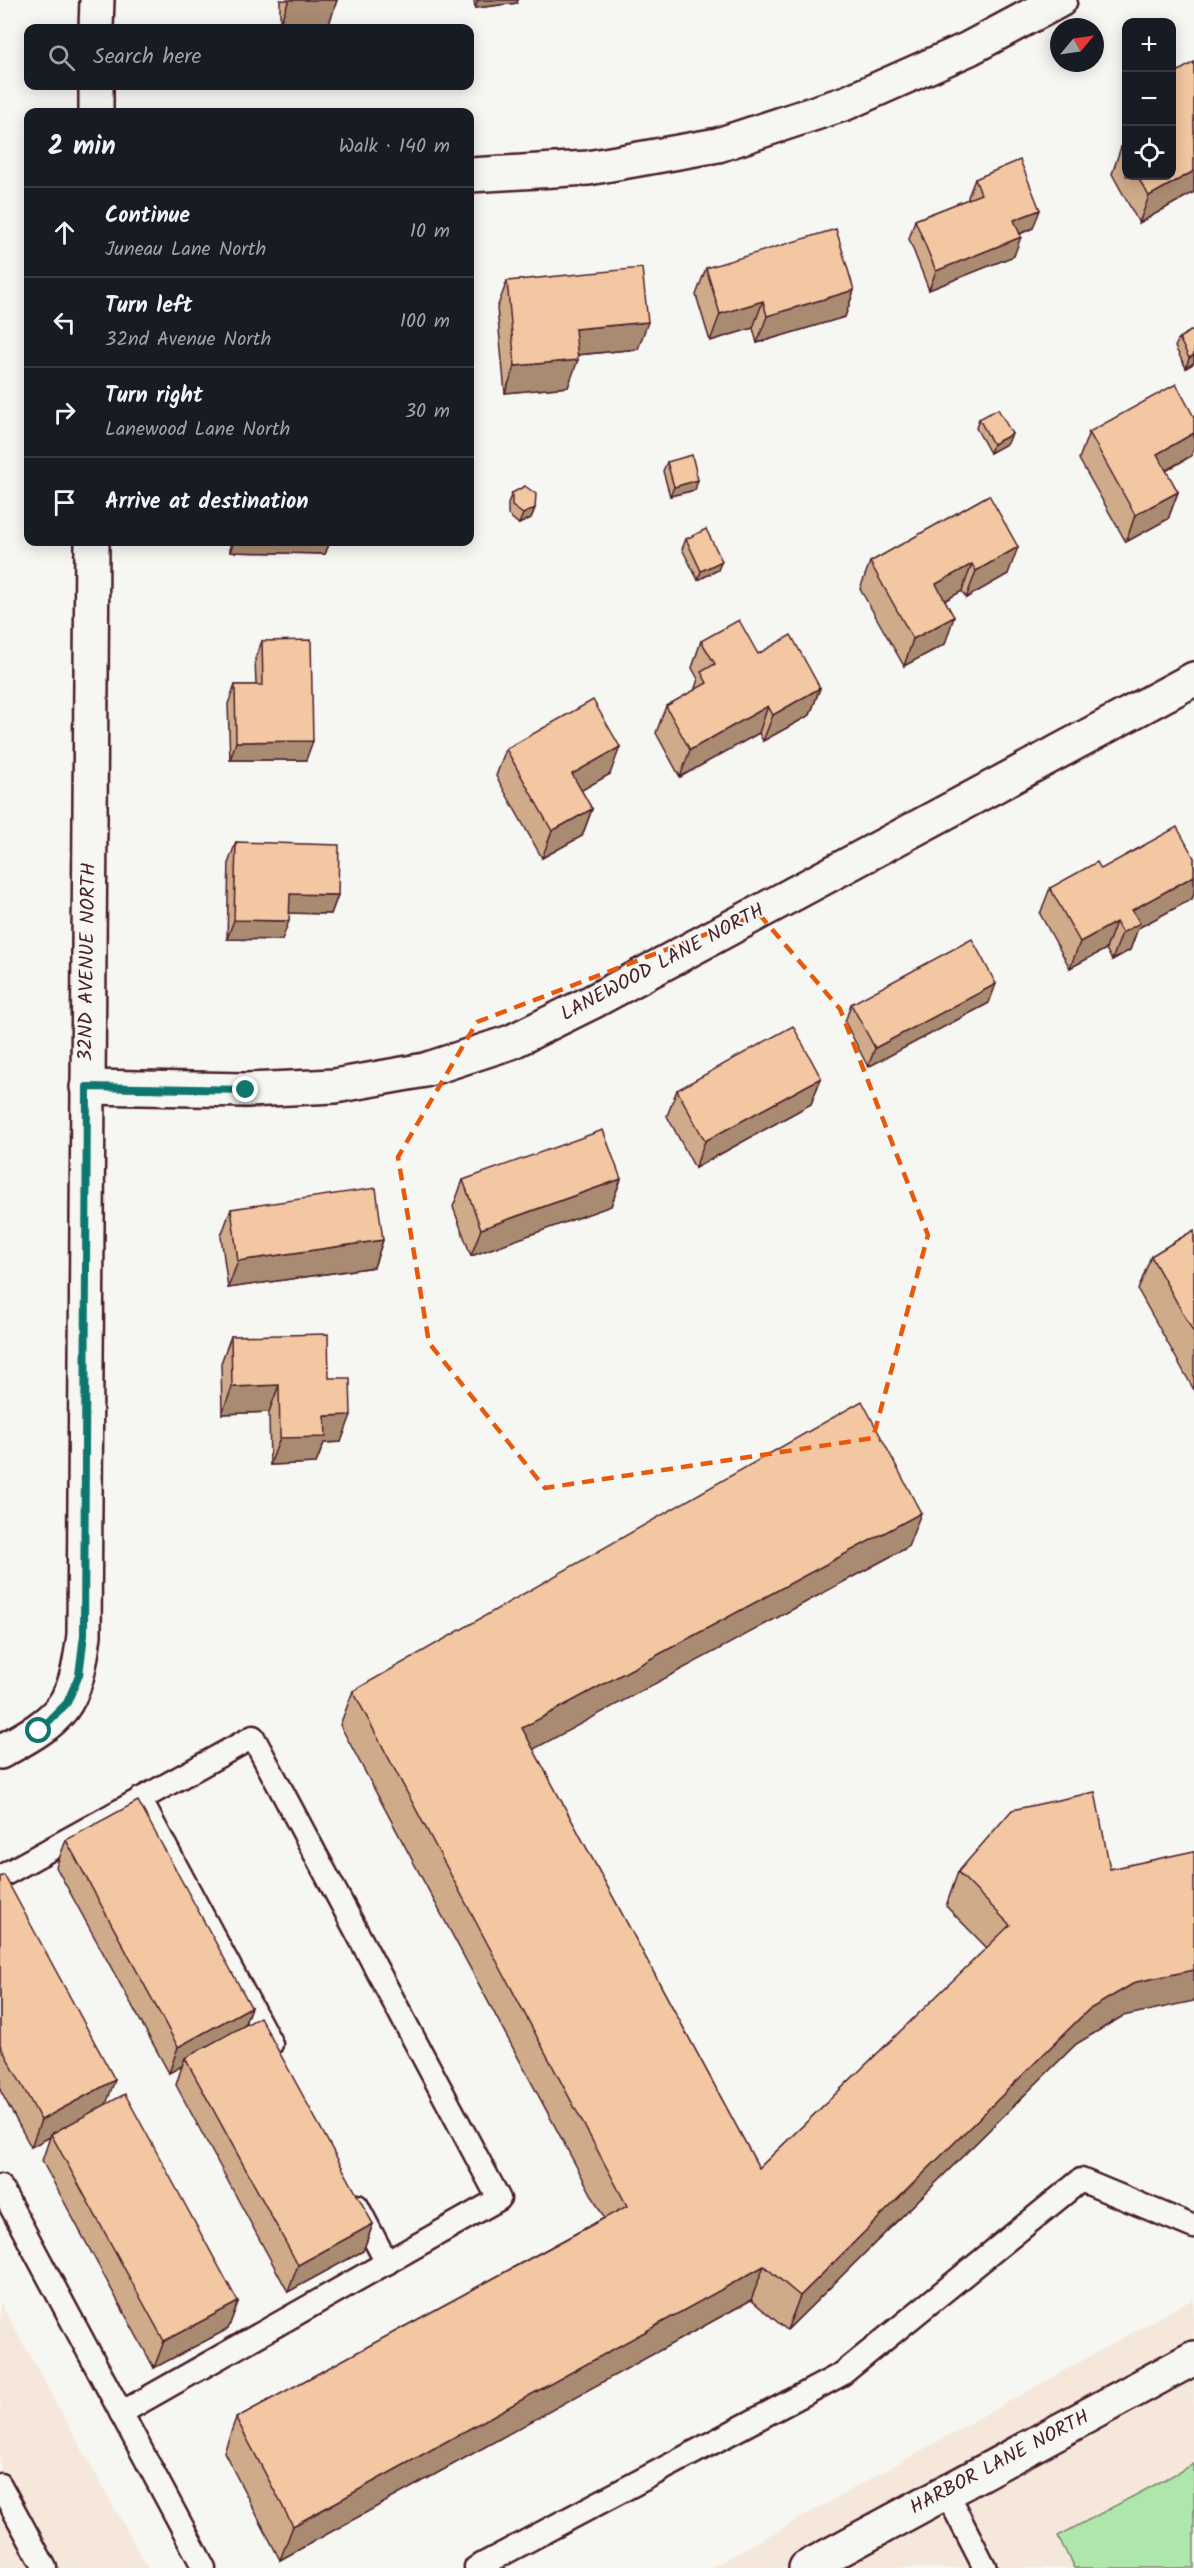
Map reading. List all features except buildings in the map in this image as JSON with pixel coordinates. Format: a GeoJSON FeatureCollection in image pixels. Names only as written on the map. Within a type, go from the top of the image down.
{"type":"FeatureCollection","features":[{"type":"Feature","properties":{"kind":"street"},"geometry":{"type":"LineString","coordinates":[[96,24],[97,0]]}},
{"type":"Feature","properties":{"kind":"street"},"geometry":{"type":"LineString","coordinates":[[474,175],[588,168],[718,145],[846,103],[968,48],[1060,0]]}},
{"type":"Feature","properties":{"kind":"street"},"geometry":{"type":"LineString","coordinates":[[96,90],[96,108]]}},
{"type":"Feature","properties":{"kind":"street","name":"32ND AVENUE NORTH"},"geometry":{"type":"LineString","coordinates":[[0,1752],[39,1731],[67,1703],[79,1675],[84,1635],[92,546]]}},
{"type":"Feature","properties":{"kind":"street","name":"LANEWOOD LANE NORTH"},"geometry":{"type":"LineString","coordinates":[[87,1087],[246,1090],[335,1086],[425,1070],[511,1042],[602,996],[1194,679]]}},
{"type":"Feature","properties":{"kind":"street","name":"HARBOR LANE NORTH"},"geometry":{"type":"LineString","coordinates":[[806,2568],[1194,2358]]}},
{"type":"Feature","properties":{"kind":"lane"},"geometry":{"type":"LineString","coordinates":[[0,1877],[254,1737],[499,2199],[121,2413]]}},
{"type":"Feature","properties":{"kind":"lane"},"geometry":{"type":"LineString","coordinates":[[141,1799],[280,2063]]}},
{"type":"Feature","properties":{"kind":"lane"},"geometry":{"type":"LineString","coordinates":[[476,2568],[842,2374],[1081,2180],[1194,2227]]}},
{"type":"Feature","properties":{"kind":"lane"},"geometry":{"type":"LineString","coordinates":[[0,2187],[204,2568]]}},
{"type":"Feature","properties":{"kind":"lane"},"geometry":{"type":"LineString","coordinates":[[348,2189],[387,2263]]}},
{"type":"Feature","properties":{"kind":"lane"},"geometry":{"type":"LineString","coordinates":[[0,2485],[45,2568]]}},
{"type":"Feature","properties":{"kind":"lane"},"geometry":{"type":"LineString","coordinates":[[946,2492],[985,2568]]}},
{"type":"Feature","properties":{"kind":"highlighted area"},"geometry":{"type":"Polygon","coordinates":[[[759,914],[840,1009],[928,1235],[873,1438],[545,1488],[429,1343],[398,1157],[477,1022],[759,914]]]}},
{"type":"Feature","properties":{"kind":"shaded area"},"geometry":{"type":"Polygon","coordinates":[[[1194,2298],[1194,2568],[711,2568],[1194,2298]]]}},
{"type":"Feature","properties":{"kind":"shaded area"},"geometry":{"type":"Polygon","coordinates":[[[0,2302],[148,2568],[0,2568],[0,2302]]]}},
{"type":"Feature","properties":{"kind":"green space"},"geometry":{"type":"Polygon","coordinates":[[[1194,2464],[1194,2568],[1074,2568],[1058,2536],[1194,2464]]]}},
{"type":"Feature","properties":{"kind":"route"},"geometry":{"type":"LineString","coordinates":[[39,1731],[67,1703],[79,1675],[84,1635],[87,1087],[246,1090]]}}]}
